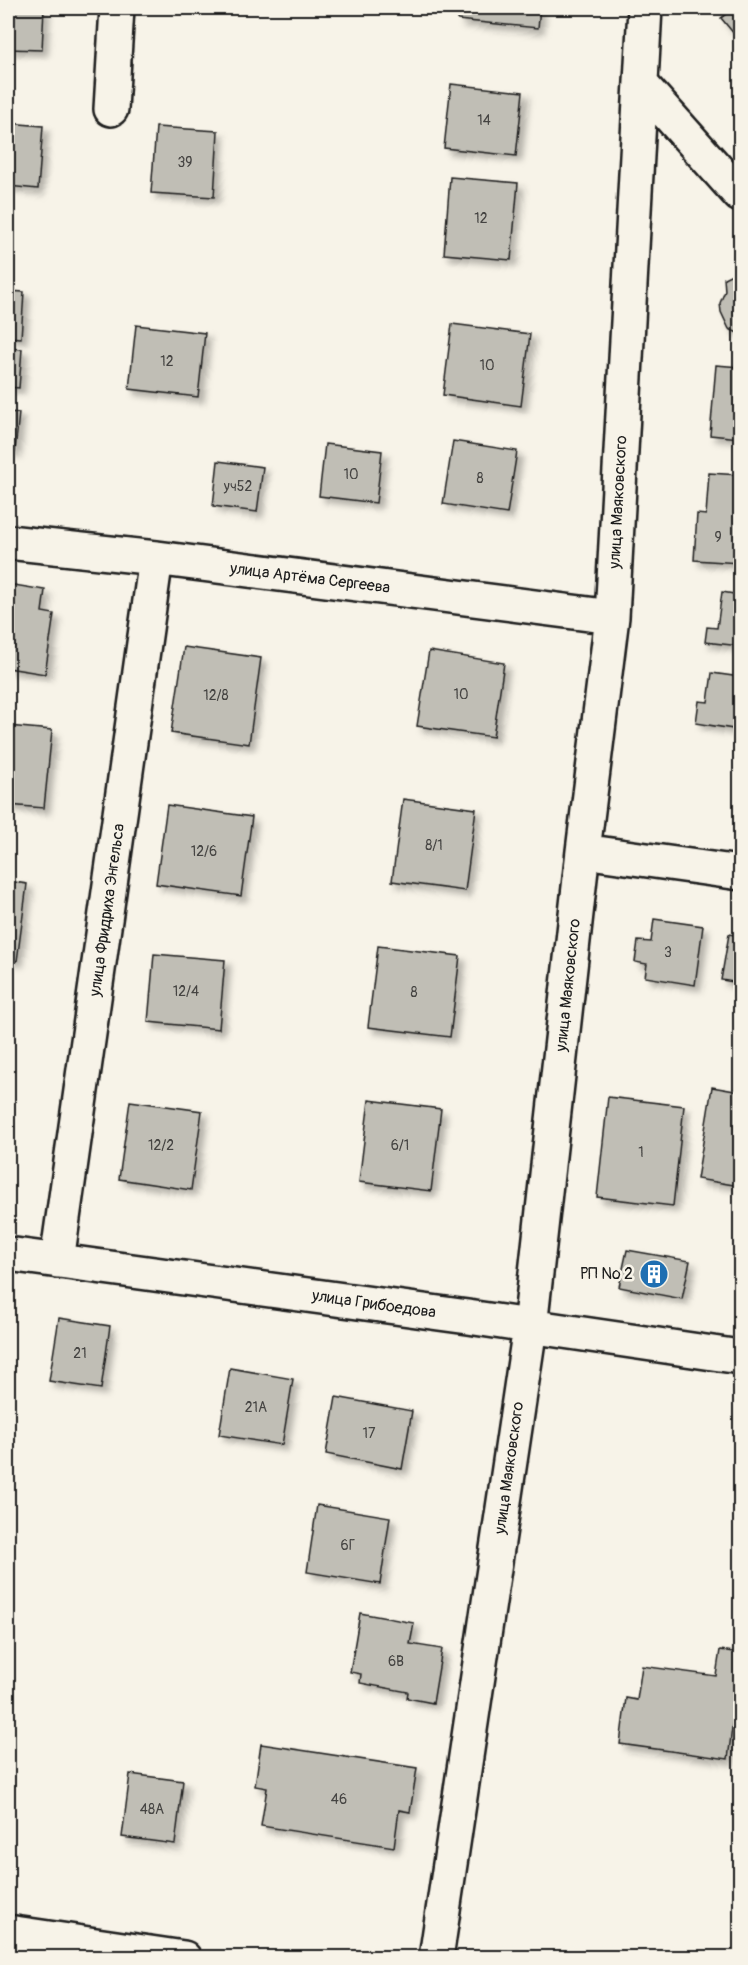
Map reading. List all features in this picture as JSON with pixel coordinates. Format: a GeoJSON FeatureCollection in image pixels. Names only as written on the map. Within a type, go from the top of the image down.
{"type":"FeatureCollection","features":[{"type":"Feature","properties":{"kind":"street"},"geometry":{"type":"LineString","coordinates":[[111,109],[117,8]]}},
{"type":"Feature","properties":{"kind":"street","name":"улица Маяковского"},"geometry":{"type":"LineString","coordinates":[[436,1958],[530,1327],[583,851],[612,616],[645,8]]}},
{"type":"Feature","properties":{"kind":"street"},"geometry":{"type":"LineString","coordinates":[[640,84],[741,195]]}},
{"type":"Feature","properties":{"kind":"street","name":"улица Артёма Сергеева"},"geometry":{"type":"LineString","coordinates":[[8,542],[156,558],[612,616]]}},
{"type":"Feature","properties":{"kind":"street","name":"улица Фридриха Энгельса"},"geometry":{"type":"LineString","coordinates":[[57,1261],[156,558]]}},
{"type":"Feature","properties":{"kind":"street"},"geometry":{"type":"LineString","coordinates":[[583,851],[741,873]]}},
{"type":"Feature","properties":{"kind":"street","name":"улица Грибоедова"},"geometry":{"type":"LineString","coordinates":[[8,1254],[741,1357]]}},
{"type":"Feature","properties":{"kind":"street"},"geometry":{"type":"LineString","coordinates":[[8,1932],[184,1958]]}},
{"type":"Feature","properties":{"kind":"building"},"geometry":{"type":"Polygon","coordinates":[[[8,8],[44,8],[42,50],[8,49],[8,8]]]}},
{"type":"Feature","properties":{"kind":"building"},"geometry":{"type":"Polygon","coordinates":[[[460,8],[540,8],[538,28],[458,20],[460,8]]]}},
{"type":"Feature","properties":{"kind":"building"},"geometry":{"type":"Polygon","coordinates":[[[734,8],[740,8],[740,41],[721,18],[734,8]]]}},
{"type":"Feature","properties":{"kind":"building"},"geometry":{"type":"Polygon","coordinates":[[[451,84],[523,92],[516,156],[444,148],[451,84]]]}},
{"type":"Feature","properties":{"kind":"building"},"geometry":{"type":"Polygon","coordinates":[[[8,123],[43,126],[38,189],[8,186],[8,123]]]}},
{"type":"Feature","properties":{"kind":"building"},"geometry":{"type":"Polygon","coordinates":[[[156,127],[218,131],[214,197],[151,193],[156,127]]]}},
{"type":"Feature","properties":{"kind":"building"},"geometry":{"type":"Polygon","coordinates":[[[450,177],[518,183],[511,260],[444,254],[450,177]]]}},
{"type":"Feature","properties":{"kind":"building"},"geometry":{"type":"Polygon","coordinates":[[[736,272],[740,273],[740,334],[729,329],[721,312],[720,303],[725,291],[724,278],[736,272]]]}},
{"type":"Feature","properties":{"kind":"building"},"geometry":{"type":"Polygon","coordinates":[[[8,291],[24,292],[21,338],[8,337],[8,291]]]}},
{"type":"Feature","properties":{"kind":"building"},"geometry":{"type":"Polygon","coordinates":[[[452,324],[530,334],[521,406],[443,395],[452,324]]]}},
{"type":"Feature","properties":{"kind":"building"},"geometry":{"type":"Polygon","coordinates":[[[136,325],[205,333],[198,397],[129,389],[136,325]]]}},
{"type":"Feature","properties":{"kind":"building"},"geometry":{"type":"Polygon","coordinates":[[[8,348],[22,349],[19,388],[8,387],[8,348]]]}},
{"type":"Feature","properties":{"kind":"building"},"geometry":{"type":"Polygon","coordinates":[[[716,365],[740,367],[740,438],[710,435],[716,365]]]}},
{"type":"Feature","properties":{"kind":"building"},"geometry":{"type":"Polygon","coordinates":[[[8,412],[19,413],[15,451],[8,450],[8,412]]]}},
{"type":"Feature","properties":{"kind":"building"},"geometry":{"type":"Polygon","coordinates":[[[453,441],[517,451],[507,514],[443,504],[453,441]]]}},
{"type":"Feature","properties":{"kind":"building"},"geometry":{"type":"Polygon","coordinates":[[[325,444],[382,451],[376,503],[319,496],[325,444]]]}},
{"type":"Feature","properties":{"kind":"building"},"geometry":{"type":"Polygon","coordinates":[[[218,461],[263,467],[257,512],[213,506],[218,461]]]}},
{"type":"Feature","properties":{"kind":"building"},"geometry":{"type":"Polygon","coordinates":[[[709,473],[740,475],[740,563],[694,560],[697,514],[706,515],[709,473]]]}},
{"type":"Feature","properties":{"kind":"building"},"geometry":{"type":"Polygon","coordinates":[[[8,584],[45,590],[42,612],[54,614],[45,674],[8,668],[8,584]]]}},
{"type":"Feature","properties":{"kind":"building"},"geometry":{"type":"Polygon","coordinates":[[[722,592],[740,595],[740,646],[705,642],[707,627],[717,628],[722,592]]]}},
{"type":"Feature","properties":{"kind":"building"},"geometry":{"type":"Polygon","coordinates":[[[184,647],[261,658],[249,744],[171,733],[184,647]]]}},
{"type":"Feature","properties":{"kind":"building"},"geometry":{"type":"Polygon","coordinates":[[[429,651],[504,663],[493,737],[417,726],[429,651]]]}},
{"type":"Feature","properties":{"kind":"building"},"geometry":{"type":"Polygon","coordinates":[[[712,673],[740,677],[740,730],[696,723],[699,701],[708,702],[712,673]]]}},
{"type":"Feature","properties":{"kind":"building"},"geometry":{"type":"Polygon","coordinates":[[[8,726],[52,730],[44,808],[8,805],[8,726]]]}},
{"type":"Feature","properties":{"kind":"building"},"geometry":{"type":"Polygon","coordinates":[[[403,799],[476,809],[465,891],[392,881],[403,799]]]}},
{"type":"Feature","properties":{"kind":"building"},"geometry":{"type":"Polygon","coordinates":[[[167,805],[252,817],[241,896],[156,884],[167,805]]]}},
{"type":"Feature","properties":{"kind":"building"},"geometry":{"type":"Polygon","coordinates":[[[8,881],[27,884],[17,961],[8,959],[8,881]]]}},
{"type":"Feature","properties":{"kind":"building"},"geometry":{"type":"Polygon","coordinates":[[[654,919],[703,926],[695,985],[645,977],[647,964],[635,962],[638,941],[651,942],[654,919]]]}},
{"type":"Feature","properties":{"kind":"building"},"geometry":{"type":"Polygon","coordinates":[[[729,934],[740,936],[740,983],[721,980],[729,934]]]}},
{"type":"Feature","properties":{"kind":"building"},"geometry":{"type":"Polygon","coordinates":[[[378,946],[460,956],[450,1037],[368,1027],[378,946]]]}},
{"type":"Feature","properties":{"kind":"building"},"geometry":{"type":"Polygon","coordinates":[[[154,954],[225,960],[219,1029],[148,1022],[154,954]]]}},
{"type":"Feature","properties":{"kind":"building"},"geometry":{"type":"Polygon","coordinates":[[[712,1087],[740,1092],[740,1186],[697,1179],[712,1087]]]}},
{"type":"Feature","properties":{"kind":"building"},"geometry":{"type":"Polygon","coordinates":[[[608,1097],[684,1106],[673,1206],[597,1197],[608,1097]]]}},
{"type":"Feature","properties":{"kind":"building"},"geometry":{"type":"Polygon","coordinates":[[[369,1100],[441,1109],[431,1191],[359,1182],[369,1100]]]}},
{"type":"Feature","properties":{"kind":"building"},"geometry":{"type":"Polygon","coordinates":[[[130,1101],[202,1111],[191,1190],[119,1179],[130,1101]]]}},
{"type":"Feature","properties":{"kind":"building","name":"РП № 2"},"geometry":{"type":"Polygon","coordinates":[[[627,1250],[690,1261],[682,1299],[619,1287],[627,1250]]]}},
{"type":"Feature","properties":{"kind":"building"},"geometry":{"type":"Polygon","coordinates":[[[59,1318],[110,1326],[101,1389],[49,1381],[59,1318]]]}},
{"type":"Feature","properties":{"kind":"building"},"geometry":{"type":"Polygon","coordinates":[[[230,1368],[293,1379],[282,1445],[219,1435],[230,1368]]]}},
{"type":"Feature","properties":{"kind":"building"},"geometry":{"type":"Polygon","coordinates":[[[336,1397],[412,1411],[402,1469],[326,1454],[336,1397]]]}},
{"type":"Feature","properties":{"kind":"building"},"geometry":{"type":"Polygon","coordinates":[[[317,1505],[390,1517],[380,1584],[307,1572],[317,1505]]]}},
{"type":"Feature","properties":{"kind":"building"},"geometry":{"type":"Polygon","coordinates":[[[360,1613],[414,1623],[410,1644],[442,1649],[433,1703],[407,1698],[408,1692],[360,1683],[361,1674],[350,1672],[360,1613]]]}},
{"type":"Feature","properties":{"kind":"building"},"geometry":{"type":"Polygon","coordinates":[[[720,1650],[740,1653],[740,1721],[733,1720],[728,1759],[620,1744],[626,1698],[637,1700],[642,1666],[716,1676],[720,1650]]]}},
{"type":"Feature","properties":{"kind":"building"},"geometry":{"type":"Polygon","coordinates":[[[261,1744],[417,1768],[410,1812],[399,1810],[394,1847],[261,1826],[267,1788],[255,1786],[261,1744]]]}},
{"type":"Feature","properties":{"kind":"building"},"geometry":{"type":"Polygon","coordinates":[[[130,1774],[183,1781],[175,1844],[122,1837],[130,1774]]]}},
{"type":"Feature","properties":{"kind":"place","name":"РП № 2"},"geometry":{"type":"Point","coordinates":[654,1274]}}]}
